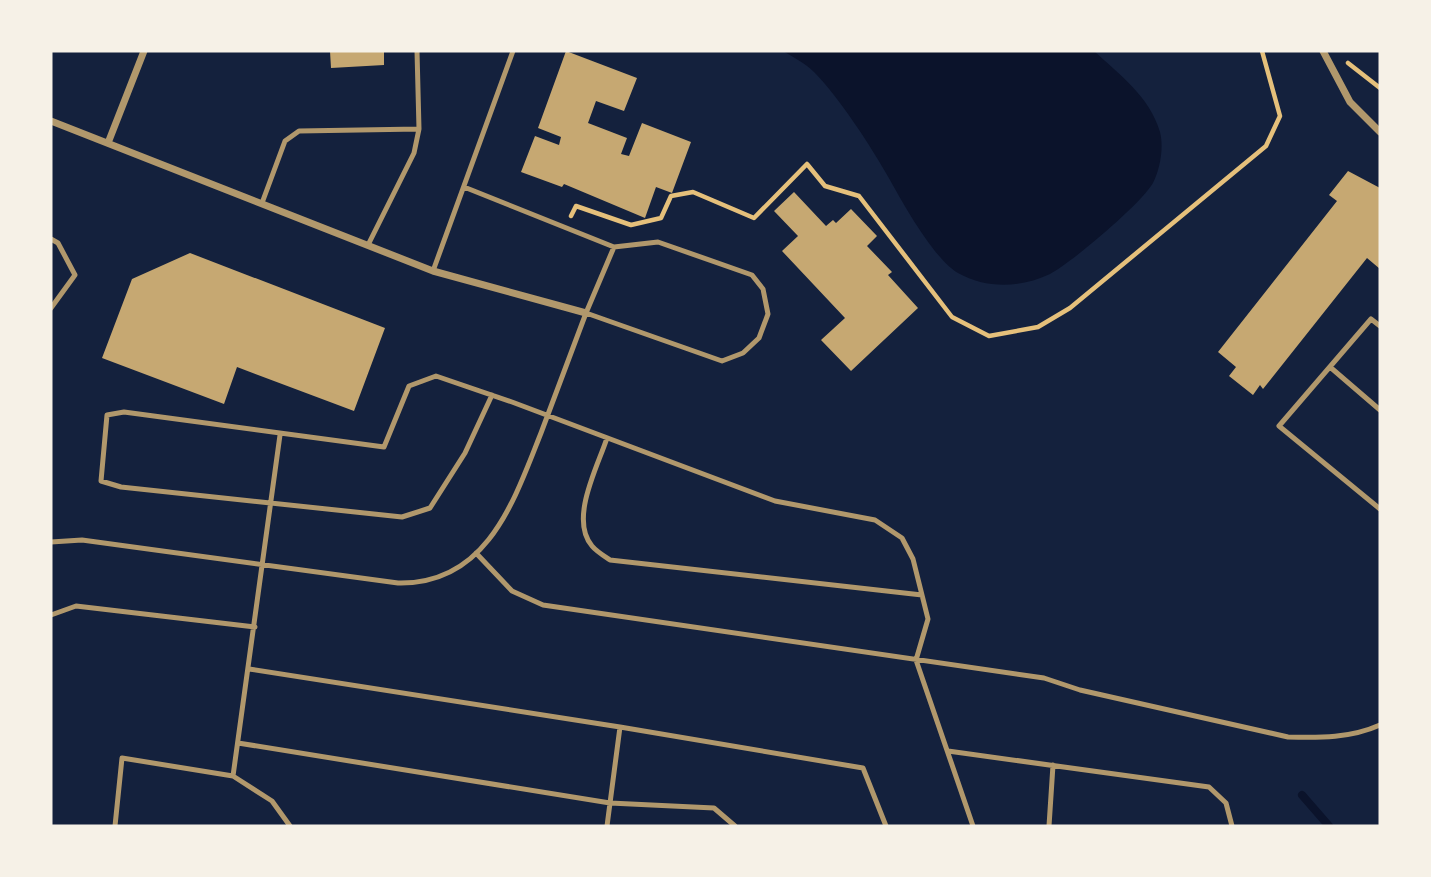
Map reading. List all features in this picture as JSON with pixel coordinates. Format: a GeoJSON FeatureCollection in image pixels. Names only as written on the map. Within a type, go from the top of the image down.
{"type":"FeatureCollection","features":[{"type":"Feature","properties":{"kind":"street"},"geometry":{"type":"LineString","coordinates":[[108,143],[144,51]]}},
{"type":"Feature","properties":{"kind":"street"},"geometry":{"type":"LineString","coordinates":[[1323,51],[1350,102],[1380,132]]}},
{"type":"Feature","properties":{"kind":"street"},"geometry":{"type":"LineString","coordinates":[[51,121],[433,271],[586,313]]}},
{"type":"Feature","properties":{"kind":"lane"},"geometry":{"type":"LineString","coordinates":[[368,245],[414,153],[419,129],[416,51]]}},
{"type":"Feature","properties":{"kind":"lane"},"geometry":{"type":"LineString","coordinates":[[433,271],[513,51]]}},
{"type":"Feature","properties":{"kind":"lane"},"geometry":{"type":"LineString","coordinates":[[262,203],[285,141],[299,131],[419,129]]}},
{"type":"Feature","properties":{"kind":"lane"},"geometry":{"type":"LineString","coordinates":[[464,187],[614,247],[658,242],[752,275],[762,289],[768,314],[759,338],[743,353],[722,361],[586,313]]}},
{"type":"Feature","properties":{"kind":"lane"},"geometry":{"type":"LineString","coordinates":[[51,239],[58,243],[75,275],[51,308]]}},
{"type":"Feature","properties":{"kind":"lane"},"geometry":{"type":"LineString","coordinates":[[51,542],[82,540],[417,583],[441,575],[476,553],[498,530],[512,507],[614,247]]}},
{"type":"Feature","properties":{"kind":"lane"},"geometry":{"type":"LineString","coordinates":[[1380,327],[1371,319],[1279,426],[1380,509]]}},
{"type":"Feature","properties":{"kind":"lane"},"geometry":{"type":"LineString","coordinates":[[1330,367],[1380,410]]}},
{"type":"Feature","properties":{"kind":"lane"},"geometry":{"type":"LineString","coordinates":[[492,395],[465,453],[430,508],[402,517],[121,487],[102,481],[107,415],[124,412],[384,447],[409,386],[436,376],[492,395],[775,501],[875,520],[902,538],[913,559],[928,619],[916,660],[973,826]]}},
{"type":"Feature","properties":{"kind":"lane"},"geometry":{"type":"LineString","coordinates":[[233,776],[280,435]]}},
{"type":"Feature","properties":{"kind":"lane"},"geometry":{"type":"LineString","coordinates":[[607,438],[585,506],[583,526],[591,546],[610,560],[922,595]]}},
{"type":"Feature","properties":{"kind":"lane"},"geometry":{"type":"LineString","coordinates":[[476,553],[512,591],[543,605],[1044,678],[1080,690],[1288,737],[1321,738],[1354,734],[1380,725]]}},
{"type":"Feature","properties":{"kind":"lane"},"geometry":{"type":"LineString","coordinates":[[51,615],[76,606],[255,628]]}},
{"type":"Feature","properties":{"kind":"lane"},"geometry":{"type":"LineString","coordinates":[[248,669],[863,768],[886,826]]}},
{"type":"Feature","properties":{"kind":"lane"},"geometry":{"type":"LineString","coordinates":[[607,826],[621,727]]}},
{"type":"Feature","properties":{"kind":"lane"},"geometry":{"type":"LineString","coordinates":[[238,743],[610,803],[714,808],[735,826]]}},
{"type":"Feature","properties":{"kind":"lane"},"geometry":{"type":"LineString","coordinates":[[948,751],[1209,787],[1226,803],[1232,826]]}},
{"type":"Feature","properties":{"kind":"lane"},"geometry":{"type":"LineString","coordinates":[[115,826],[122,758],[233,776],[272,801],[290,826]]}},
{"type":"Feature","properties":{"kind":"lane"},"geometry":{"type":"LineString","coordinates":[[1049,826],[1053,765]]}},
{"type":"Feature","properties":{"kind":"path"},"geometry":{"type":"LineString","coordinates":[[566,228],[576,206],[631,225],[661,218],[671,195],[694,192],[754,218],[807,164],[825,186],[859,196],[952,317],[989,336],[1038,327],[1070,308],[1266,146],[1280,116],[1262,51]]}},
{"type":"Feature","properties":{"kind":"path"},"geometry":{"type":"LineString","coordinates":[[1336,57],[1357,68],[1380,88]]}},
{"type":"Feature","properties":{"kind":"water"},"geometry":{"type":"Polygon","coordinates":[[[783,51],[1094,51],[1133,87],[1155,119],[1162,145],[1158,171],[1153,183],[1135,205],[1060,268],[1027,282],[1004,285],[980,282],[958,273],[939,256],[911,217],[865,138],[834,95],[810,69],[783,51]]]}},
{"type":"Feature","properties":{"kind":"building"},"geometry":{"type":"Polygon","coordinates":[[[330,51],[384,51],[384,65],[331,68],[330,51]]]}},
{"type":"Feature","properties":{"kind":"building"},"geometry":{"type":"Polygon","coordinates":[[[566,51],[637,78],[624,111],[596,101],[588,123],[627,138],[621,154],[629,156],[642,123],[691,142],[672,193],[656,187],[645,218],[564,184],[562,187],[521,172],[535,136],[559,145],[561,137],[538,128],[566,51]]]}},
{"type":"Feature","properties":{"kind":"building"},"geometry":{"type":"Polygon","coordinates":[[[1348,171],[1380,188],[1380,269],[1367,258],[1263,389],[1260,385],[1253,395],[1229,376],[1236,367],[1218,352],[1337,201],[1329,195],[1348,171]]]}},
{"type":"Feature","properties":{"kind":"building"},"geometry":{"type":"Polygon","coordinates":[[[794,192],[826,226],[833,220],[836,223],[851,209],[877,236],[867,246],[892,272],[888,275],[918,308],[851,371],[821,340],[845,318],[782,251],[798,236],[774,211],[794,192]]]}},
{"type":"Feature","properties":{"kind":"building"},"geometry":{"type":"Polygon","coordinates":[[[190,253],[385,328],[354,411],[237,367],[224,404],[102,358],[132,279],[190,253]]]}},
{"type":"Feature","properties":{"kind":"waterway"},"geometry":{"type":"LineString","coordinates":[[1302,795],[1329,826]]}}]}
